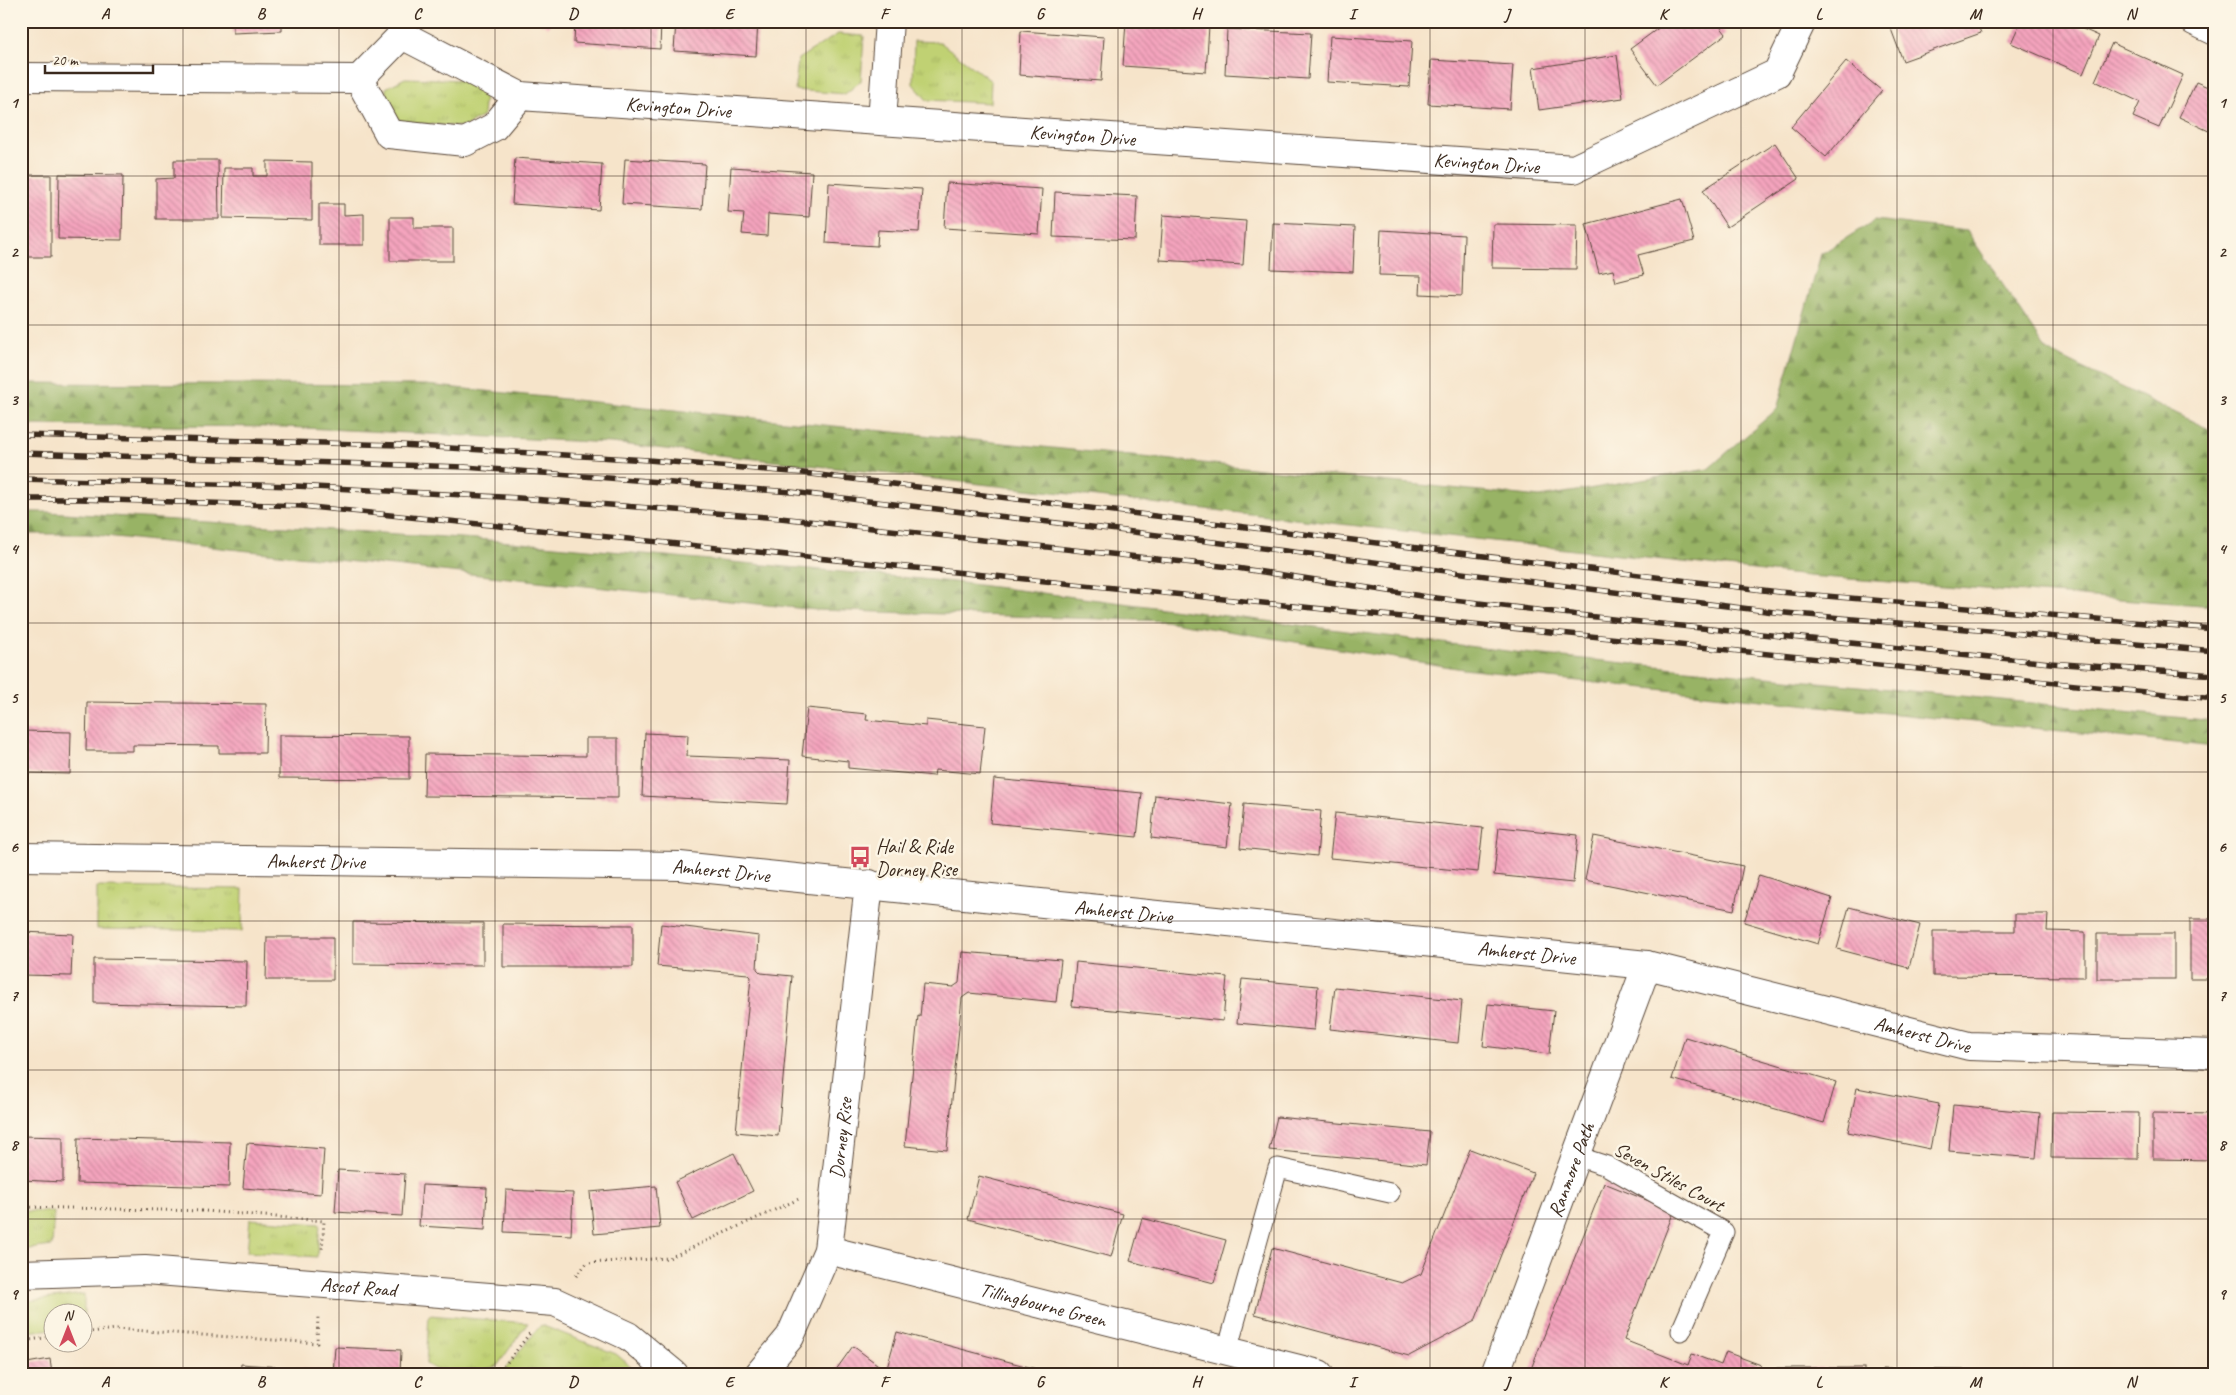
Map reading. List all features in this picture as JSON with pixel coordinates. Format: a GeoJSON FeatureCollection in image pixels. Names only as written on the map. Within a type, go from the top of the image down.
{"type":"FeatureCollection","features":[{"type":"Feature","properties":{"kind":"street"},"geometry":{"type":"LineString","coordinates":[[882,121],[889,21]]}},
{"type":"Feature","properties":{"kind":"street","name":"Kevington Drive"},"geometry":{"type":"LineString","coordinates":[[520,96],[1574,169],[1778,73],[1802,21]]}},
{"type":"Feature","properties":{"kind":"street"},"geometry":{"type":"LineString","coordinates":[[2194,21],[2215,31]]}},
{"type":"Feature","properties":{"kind":"street"},"geometry":{"type":"LineString","coordinates":[[401,28],[520,96],[494,127],[466,142],[389,134],[359,79],[401,28]]}},
{"type":"Feature","properties":{"kind":"street"},"geometry":{"type":"LineString","coordinates":[[21,77],[359,79]]}},
{"type":"Feature","properties":{"kind":"street","name":"Amherst Drive"},"geometry":{"type":"LineString","coordinates":[[21,858],[680,866],[1647,965],[1969,1046],[2215,1054]]}},
{"type":"Feature","properties":{"kind":"street","name":"Dorney Rise"},"geometry":{"type":"LineString","coordinates":[[759,1374],[790,1337],[828,1250],[870,884]]}},
{"type":"Feature","properties":{"kind":"street","name":"Ranmore Path"},"geometry":{"type":"LineString","coordinates":[[1495,1374],[1647,965]]}},
{"type":"Feature","properties":{"kind":"street","name":"Tillingbourne Green"},"geometry":{"type":"LineString","coordinates":[[828,1250],[1227,1351],[1259,1366],[1319,1374]]}},
{"type":"Feature","properties":{"kind":"street","name":"Ascot Road"},"geometry":{"type":"LineString","coordinates":[[21,1274],[145,1270],[555,1302],[628,1336],[674,1374]]}},
{"type":"Feature","properties":{"kind":"lane","name":"Seven Stiles Court"},"geometry":{"type":"LineString","coordinates":[[1576,1156],[1607,1166],[1724,1232],[1681,1331]]}},
{"type":"Feature","properties":{"kind":"lane"},"geometry":{"type":"LineString","coordinates":[[1227,1351],[1278,1168],[1390,1193]]}},
{"type":"Feature","properties":{"kind":"path"},"geometry":{"type":"LineString","coordinates":[[498,1374],[586,1263],[669,1258],[791,1204]]}},
{"type":"Feature","properties":{"kind":"path"},"geometry":{"type":"LineString","coordinates":[[21,1207],[205,1211],[324,1220],[318,1343],[116,1329],[92,1332]]}},
{"type":"Feature","properties":{"kind":"path"},"geometry":{"type":"LineString","coordinates":[[21,1341],[42,1338]]}},
{"type":"Feature","properties":{"kind":"green space"},"geometry":{"type":"Polygon","coordinates":[[[838,34],[864,36],[861,81],[845,94],[795,90],[798,59],[838,34]]]}},
{"type":"Feature","properties":{"kind":"green space"},"geometry":{"type":"Polygon","coordinates":[[[914,41],[940,42],[991,81],[990,103],[927,100],[913,84],[914,41]]]}},
{"type":"Feature","properties":{"kind":"green space"},"geometry":{"type":"Polygon","coordinates":[[[405,78],[466,80],[485,93],[483,116],[464,127],[403,122],[385,111],[386,88],[405,78]]]}},
{"type":"Feature","properties":{"kind":"green space"},"geometry":{"type":"Polygon","coordinates":[[[1875,220],[1967,231],[2047,351],[2215,432],[2215,606],[1808,576],[611,443],[284,427],[21,425],[21,383],[426,385],[1540,497],[1708,469],[1777,409],[1821,254],[1875,220]]]}},
{"type":"Feature","properties":{"kind":"green space"},"geometry":{"type":"Polygon","coordinates":[[[21,512],[48,512],[477,539],[954,582],[1523,653],[2215,721],[2215,747],[1463,669],[1165,621],[816,610],[86,534],[21,534],[21,512]]]}},
{"type":"Feature","properties":{"kind":"green space"},"geometry":{"type":"Polygon","coordinates":[[[97,887],[243,889],[242,931],[97,929],[97,887]]]}},
{"type":"Feature","properties":{"kind":"green space"},"geometry":{"type":"Polygon","coordinates":[[[21,1211],[54,1212],[52,1246],[21,1250],[21,1211]]]}},
{"type":"Feature","properties":{"kind":"green space"},"geometry":{"type":"Polygon","coordinates":[[[250,1219],[320,1224],[317,1257],[247,1252],[250,1219]]]}},
{"type":"Feature","properties":{"kind":"green space"},"geometry":{"type":"Polygon","coordinates":[[[84,1294],[84,1302],[42,1302],[42,1330],[21,1333],[21,1302],[84,1294]]]}},
{"type":"Feature","properties":{"kind":"green space"},"geometry":{"type":"Polygon","coordinates":[[[429,1315],[528,1323],[497,1366],[469,1374],[443,1374],[426,1364],[429,1315]]]}},
{"type":"Feature","properties":{"kind":"green space"},"geometry":{"type":"Polygon","coordinates":[[[541,1325],[616,1354],[640,1374],[501,1374],[541,1325]]]}},
{"type":"Feature","properties":{"kind":"building"},"geometry":{"type":"Polygon","coordinates":[[[233,21],[282,21],[282,31],[233,33],[233,21]]]}},
{"type":"Feature","properties":{"kind":"building"},"geometry":{"type":"Polygon","coordinates":[[[536,21],[551,21],[548,27],[536,21]]]}},
{"type":"Feature","properties":{"kind":"building"},"geometry":{"type":"Polygon","coordinates":[[[575,21],[661,21],[660,49],[574,43],[575,21]]]}},
{"type":"Feature","properties":{"kind":"building"},"geometry":{"type":"Polygon","coordinates":[[[676,21],[758,21],[756,56],[674,51],[676,21]]]}},
{"type":"Feature","properties":{"kind":"building"},"geometry":{"type":"Polygon","coordinates":[[[1126,21],[1209,26],[1206,72],[1123,66],[1126,21]]]}},
{"type":"Feature","properties":{"kind":"building"},"geometry":{"type":"Polygon","coordinates":[[[1668,21],[1716,21],[1726,34],[1657,85],[1630,49],[1668,21]]]}},
{"type":"Feature","properties":{"kind":"building"},"geometry":{"type":"Polygon","coordinates":[[[1888,21],[1976,21],[1981,33],[1903,61],[1888,21]]]}},
{"type":"Feature","properties":{"kind":"building"},"geometry":{"type":"Polygon","coordinates":[[[2021,21],[2065,21],[2099,36],[2083,74],[2011,43],[2021,21]]]}},
{"type":"Feature","properties":{"kind":"building"},"geometry":{"type":"Polygon","coordinates":[[[1227,29],[1311,33],[1308,79],[1225,74],[1227,29]]]}},
{"type":"Feature","properties":{"kind":"building"},"geometry":{"type":"Polygon","coordinates":[[[1021,31],[1104,37],[1101,81],[1019,75],[1021,31]]]}},
{"type":"Feature","properties":{"kind":"building"},"geometry":{"type":"Polygon","coordinates":[[[1330,36],[1412,41],[1409,87],[1327,82],[1330,36]]]}},
{"type":"Feature","properties":{"kind":"building"},"geometry":{"type":"Polygon","coordinates":[[[2112,43],[2183,75],[2159,128],[2133,117],[2140,102],[2095,81],[2112,43]]]}},
{"type":"Feature","properties":{"kind":"building"},"geometry":{"type":"Polygon","coordinates":[[[1617,55],[1623,98],[1539,110],[1533,68],[1617,55]]]}},
{"type":"Feature","properties":{"kind":"building"},"geometry":{"type":"Polygon","coordinates":[[[1431,60],[1513,65],[1510,109],[1428,104],[1431,60]]]}},
{"type":"Feature","properties":{"kind":"building"},"geometry":{"type":"Polygon","coordinates":[[[1846,61],[1882,91],[1826,157],[1791,127],[1846,61]]]}},
{"type":"Feature","properties":{"kind":"building"},"geometry":{"type":"Polygon","coordinates":[[[2196,82],[2215,90],[2215,134],[2179,117],[2196,82]]]}},
{"type":"Feature","properties":{"kind":"building"},"geometry":{"type":"Polygon","coordinates":[[[1775,143],[1799,179],[1727,227],[1703,190],[1775,143]]]}},
{"type":"Feature","properties":{"kind":"building"},"geometry":{"type":"Polygon","coordinates":[[[515,158],[602,164],[599,210],[512,204],[515,158]]]}},
{"type":"Feature","properties":{"kind":"building"},"geometry":{"type":"Polygon","coordinates":[[[625,159],[705,164],[702,209],[622,204],[625,159]]]}},
{"type":"Feature","properties":{"kind":"building"},"geometry":{"type":"Polygon","coordinates":[[[174,160],[218,160],[219,219],[156,219],[156,179],[174,178],[174,160]]]}},
{"type":"Feature","properties":{"kind":"building"},"geometry":{"type":"Polygon","coordinates":[[[267,161],[312,162],[312,220],[223,218],[224,168],[253,168],[253,176],[267,176],[267,161]]]}},
{"type":"Feature","properties":{"kind":"building"},"geometry":{"type":"Polygon","coordinates":[[[731,167],[812,172],[809,217],[768,214],[767,236],[742,234],[744,213],[728,212],[731,167]]]}},
{"type":"Feature","properties":{"kind":"building"},"geometry":{"type":"Polygon","coordinates":[[[59,174],[123,175],[122,240],[58,239],[59,174]]]}},
{"type":"Feature","properties":{"kind":"building"},"geometry":{"type":"Polygon","coordinates":[[[21,175],[51,175],[51,257],[21,257],[21,175]]]}},
{"type":"Feature","properties":{"kind":"building"},"geometry":{"type":"Polygon","coordinates":[[[829,183],[922,189],[919,232],[878,230],[877,246],[826,243],[829,183]]]}},
{"type":"Feature","properties":{"kind":"building"},"geometry":{"type":"Polygon","coordinates":[[[947,183],[1042,189],[1039,234],[944,228],[947,183]]]}},
{"type":"Feature","properties":{"kind":"building"},"geometry":{"type":"Polygon","coordinates":[[[1055,192],[1137,196],[1135,240],[1053,237],[1055,192]]]}},
{"type":"Feature","properties":{"kind":"building"},"geometry":{"type":"Polygon","coordinates":[[[1682,199],[1694,241],[1638,255],[1644,275],[1616,282],[1613,270],[1599,273],[1586,224],[1682,199]]]}},
{"type":"Feature","properties":{"kind":"building"},"geometry":{"type":"Polygon","coordinates":[[[319,204],[344,204],[344,215],[364,214],[364,245],[319,245],[319,204]]]}},
{"type":"Feature","properties":{"kind":"building"},"geometry":{"type":"Polygon","coordinates":[[[1163,215],[1246,221],[1243,265],[1160,260],[1163,215]]]}},
{"type":"Feature","properties":{"kind":"building"},"geometry":{"type":"Polygon","coordinates":[[[390,217],[414,217],[414,228],[453,228],[453,261],[390,261],[390,217]]]}},
{"type":"Feature","properties":{"kind":"building"},"geometry":{"type":"Polygon","coordinates":[[[1273,223],[1355,227],[1353,272],[1271,269],[1273,223]]]}},
{"type":"Feature","properties":{"kind":"building"},"geometry":{"type":"Polygon","coordinates":[[[1493,224],[1577,225],[1576,269],[1492,268],[1493,224]]]}},
{"type":"Feature","properties":{"kind":"building"},"geometry":{"type":"Polygon","coordinates":[[[1381,230],[1464,235],[1462,296],[1420,294],[1421,276],[1379,275],[1381,230]]]}},
{"type":"Feature","properties":{"kind":"building"},"geometry":{"type":"Polygon","coordinates":[[[87,702],[266,704],[265,753],[219,753],[219,746],[133,745],[133,751],[86,751],[87,702]]]}},
{"type":"Feature","properties":{"kind":"building"},"geometry":{"type":"Polygon","coordinates":[[[807,708],[867,714],[866,720],[926,726],[926,720],[985,726],[980,774],[935,770],[934,776],[848,768],[848,761],[802,756],[807,708]]]}},
{"type":"Feature","properties":{"kind":"building"},"geometry":{"type":"Polygon","coordinates":[[[21,731],[71,732],[70,774],[21,773],[21,731]]]}},
{"type":"Feature","properties":{"kind":"building"},"geometry":{"type":"Polygon","coordinates":[[[645,733],[688,735],[687,756],[790,760],[787,804],[642,796],[645,733]]]}},
{"type":"Feature","properties":{"kind":"building"},"geometry":{"type":"Polygon","coordinates":[[[279,735],[409,736],[409,779],[279,778],[279,735]]]}},
{"type":"Feature","properties":{"kind":"building"},"geometry":{"type":"Polygon","coordinates":[[[586,738],[618,738],[618,798],[424,796],[425,754],[586,756],[586,738]]]}},
{"type":"Feature","properties":{"kind":"building"},"geometry":{"type":"Polygon","coordinates":[[[994,779],[1142,793],[1137,837],[990,823],[994,779]]]}},
{"type":"Feature","properties":{"kind":"building"},"geometry":{"type":"Polygon","coordinates":[[[1155,795],[1232,804],[1227,847],[1151,838],[1155,795]]]}},
{"type":"Feature","properties":{"kind":"building"},"geometry":{"type":"Polygon","coordinates":[[[1244,804],[1321,811],[1317,856],[1240,848],[1244,804]]]}},
{"type":"Feature","properties":{"kind":"building"},"geometry":{"type":"Polygon","coordinates":[[[1335,813],[1483,828],[1478,872],[1330,858],[1335,813]]]}},
{"type":"Feature","properties":{"kind":"building"},"geometry":{"type":"Polygon","coordinates":[[[1499,827],[1578,835],[1573,883],[1494,875],[1499,827]]]}},
{"type":"Feature","properties":{"kind":"building"},"geometry":{"type":"Polygon","coordinates":[[[1594,836],[1743,866],[1734,910],[1585,880],[1594,836]]]}},
{"type":"Feature","properties":{"kind":"building"},"geometry":{"type":"Polygon","coordinates":[[[1759,875],[1832,898],[1818,944],[1744,922],[1759,875]]]}},
{"type":"Feature","properties":{"kind":"building"},"geometry":{"type":"Polygon","coordinates":[[[1849,907],[1920,925],[1909,968],[1837,949],[1849,907]]]}},
{"type":"Feature","properties":{"kind":"building"},"geometry":{"type":"Polygon","coordinates":[[[2015,914],[2048,914],[2047,931],[2085,932],[2085,977],[1933,976],[1933,931],[2015,931],[2015,914]]]}},
{"type":"Feature","properties":{"kind":"building"},"geometry":{"type":"Polygon","coordinates":[[[2190,919],[2215,919],[2215,979],[2190,979],[2190,919]]]}},
{"type":"Feature","properties":{"kind":"building"},"geometry":{"type":"Polygon","coordinates":[[[353,922],[483,923],[483,965],[353,964],[353,922]]]}},
{"type":"Feature","properties":{"kind":"building"},"geometry":{"type":"Polygon","coordinates":[[[503,924],[633,925],[633,967],[503,967],[503,924]]]}},
{"type":"Feature","properties":{"kind":"building"},"geometry":{"type":"Polygon","coordinates":[[[661,924],[759,936],[757,969],[761,973],[792,976],[778,1136],[736,1132],[751,977],[748,974],[657,966],[661,924]]]}},
{"type":"Feature","properties":{"kind":"building"},"geometry":{"type":"Polygon","coordinates":[[[21,932],[73,934],[71,976],[21,975],[21,932]]]}},
{"type":"Feature","properties":{"kind":"building"},"geometry":{"type":"Polygon","coordinates":[[[2097,934],[2174,934],[2174,979],[2097,979],[2097,934]]]}},
{"type":"Feature","properties":{"kind":"building"},"geometry":{"type":"Polygon","coordinates":[[[267,937],[333,937],[333,980],[266,980],[267,937]]]}},
{"type":"Feature","properties":{"kind":"building"},"geometry":{"type":"Polygon","coordinates":[[[962,952],[1061,960],[1056,1002],[969,993],[962,998],[947,1150],[905,1146],[923,984],[953,987],[959,983],[962,952]]]}},
{"type":"Feature","properties":{"kind":"building"},"geometry":{"type":"Polygon","coordinates":[[[94,959],[247,961],[246,1006],[94,1003],[94,959]]]}},
{"type":"Feature","properties":{"kind":"building"},"geometry":{"type":"Polygon","coordinates":[[[1076,962],[1227,977],[1223,1021],[1072,1006],[1076,962]]]}},
{"type":"Feature","properties":{"kind":"building"},"geometry":{"type":"Polygon","coordinates":[[[1242,979],[1318,986],[1314,1030],[1237,1023],[1242,979]]]}},
{"type":"Feature","properties":{"kind":"building"},"geometry":{"type":"Polygon","coordinates":[[[1335,987],[1462,1001],[1458,1043],[1330,1029],[1335,987]]]}},
{"type":"Feature","properties":{"kind":"building"},"geometry":{"type":"Polygon","coordinates":[[[1488,1004],[1554,1011],[1549,1054],[1483,1046],[1488,1004]]]}},
{"type":"Feature","properties":{"kind":"building"},"geometry":{"type":"Polygon","coordinates":[[[1685,1037],[1836,1082],[1824,1123],[1672,1079],[1685,1037]]]}},
{"type":"Feature","properties":{"kind":"building"},"geometry":{"type":"Polygon","coordinates":[[[1857,1088],[1939,1104],[1930,1149],[1848,1132],[1857,1088]]]}},
{"type":"Feature","properties":{"kind":"building"},"geometry":{"type":"Polygon","coordinates":[[[1953,1105],[2040,1113],[2036,1158],[1949,1151],[1953,1105]]]}},
{"type":"Feature","properties":{"kind":"building"},"geometry":{"type":"Polygon","coordinates":[[[2052,1112],[2139,1113],[2138,1159],[2051,1158],[2052,1112]]]}},
{"type":"Feature","properties":{"kind":"building"},"geometry":{"type":"Polygon","coordinates":[[[2153,1113],[2215,1114],[2215,1160],[2153,1159],[2153,1113]]]}},
{"type":"Feature","properties":{"kind":"building"},"geometry":{"type":"Polygon","coordinates":[[[1277,1117],[1430,1132],[1426,1165],[1269,1150],[1277,1117]]]}},
{"type":"Feature","properties":{"kind":"building"},"geometry":{"type":"Polygon","coordinates":[[[21,1136],[63,1137],[63,1182],[21,1180],[21,1136]]]}},
{"type":"Feature","properties":{"kind":"building"},"geometry":{"type":"Polygon","coordinates":[[[78,1138],[230,1142],[229,1187],[77,1183],[78,1138]]]}},
{"type":"Feature","properties":{"kind":"building"},"geometry":{"type":"Polygon","coordinates":[[[247,1143],[324,1149],[321,1194],[243,1188],[247,1143]]]}},
{"type":"Feature","properties":{"kind":"building"},"geometry":{"type":"Polygon","coordinates":[[[1470,1149],[1533,1173],[1475,1321],[1409,1356],[1255,1314],[1272,1248],[1402,1283],[1421,1274],[1470,1149]]]}},
{"type":"Feature","properties":{"kind":"building"},"geometry":{"type":"Polygon","coordinates":[[[734,1153],[753,1191],[693,1220],[675,1182],[734,1153]]]}},
{"type":"Feature","properties":{"kind":"building"},"geometry":{"type":"Polygon","coordinates":[[[338,1170],[405,1174],[402,1216],[335,1212],[338,1170]]]}},
{"type":"Feature","properties":{"kind":"building"},"geometry":{"type":"Polygon","coordinates":[[[979,1176],[1123,1214],[1111,1257],[968,1219],[979,1176]]]}},
{"type":"Feature","properties":{"kind":"building"},"geometry":{"type":"Polygon","coordinates":[[[1604,1183],[1674,1211],[1624,1340],[1688,1365],[1692,1354],[1721,1365],[1726,1352],[1761,1365],[1757,1374],[1529,1374],[1604,1183]]]}},
{"type":"Feature","properties":{"kind":"building"},"geometry":{"type":"Polygon","coordinates":[[[422,1185],[487,1188],[485,1230],[419,1226],[422,1185]]]}},
{"type":"Feature","properties":{"kind":"building"},"geometry":{"type":"Polygon","coordinates":[[[656,1186],[660,1228],[594,1234],[590,1192],[656,1186]]]}},
{"type":"Feature","properties":{"kind":"building"},"geometry":{"type":"Polygon","coordinates":[[[506,1190],[573,1193],[571,1235],[504,1232],[506,1190]]]}},
{"type":"Feature","properties":{"kind":"building"},"geometry":{"type":"Polygon","coordinates":[[[1142,1218],[1226,1240],[1214,1283],[1130,1261],[1142,1218]]]}},
{"type":"Feature","properties":{"kind":"building"},"geometry":{"type":"Polygon","coordinates":[[[897,1332],[1044,1371],[1044,1374],[909,1374],[887,1367],[897,1332]]]}},
{"type":"Feature","properties":{"kind":"building"},"geometry":{"type":"Polygon","coordinates":[[[853,1346],[890,1374],[833,1374],[853,1346]]]}},
{"type":"Feature","properties":{"kind":"building"},"geometry":{"type":"Polygon","coordinates":[[[335,1347],[401,1350],[400,1374],[333,1374],[335,1347]]]}},
{"type":"Feature","properties":{"kind":"building"},"geometry":{"type":"Polygon","coordinates":[[[50,1359],[52,1374],[21,1374],[21,1364],[50,1359]]]}},
{"type":"Feature","properties":{"kind":"building"},"geometry":{"type":"Polygon","coordinates":[[[241,1364],[319,1370],[318,1374],[240,1374],[241,1364]]]}},
{"type":"Feature","properties":{"kind":"building"},"geometry":{"type":"Polygon","coordinates":[[[1777,1368],[1864,1368],[1864,1374],[1777,1374],[1777,1368]]]}},
{"type":"Feature","properties":{"kind":"building"},"geometry":{"type":"Polygon","coordinates":[[[1882,1369],[1966,1370],[1966,1374],[1882,1374],[1882,1369]]]}},
{"type":"Feature","properties":{"kind":"building"},"geometry":{"type":"Polygon","coordinates":[[[1985,1371],[2069,1372],[2069,1374],[1985,1374],[1985,1371]]]}},
{"type":"Feature","properties":{"kind":"railway"},"geometry":{"type":"LineString","coordinates":[[21,435],[400,445],[648,460],[803,473],[1779,592],[2215,629]]}},
{"type":"Feature","properties":{"kind":"railway"},"geometry":{"type":"LineString","coordinates":[[21,453],[465,467],[791,492],[1109,529],[1774,612],[2215,651]]}},
{"type":"Feature","properties":{"kind":"railway"},"geometry":{"type":"LineString","coordinates":[[21,479],[295,486],[519,498],[780,518],[1230,567],[1428,597],[1621,620],[2050,663],[2215,675]]}},
{"type":"Feature","properties":{"kind":"railway"},"geometry":{"type":"LineString","coordinates":[[21,499],[301,506],[2215,699]]}},
{"type":"Feature","properties":{"kind":"place","name":"Hail & Ride Dorney Rise"},"geometry":{"type":"Point","coordinates":[860,857]}}]}
